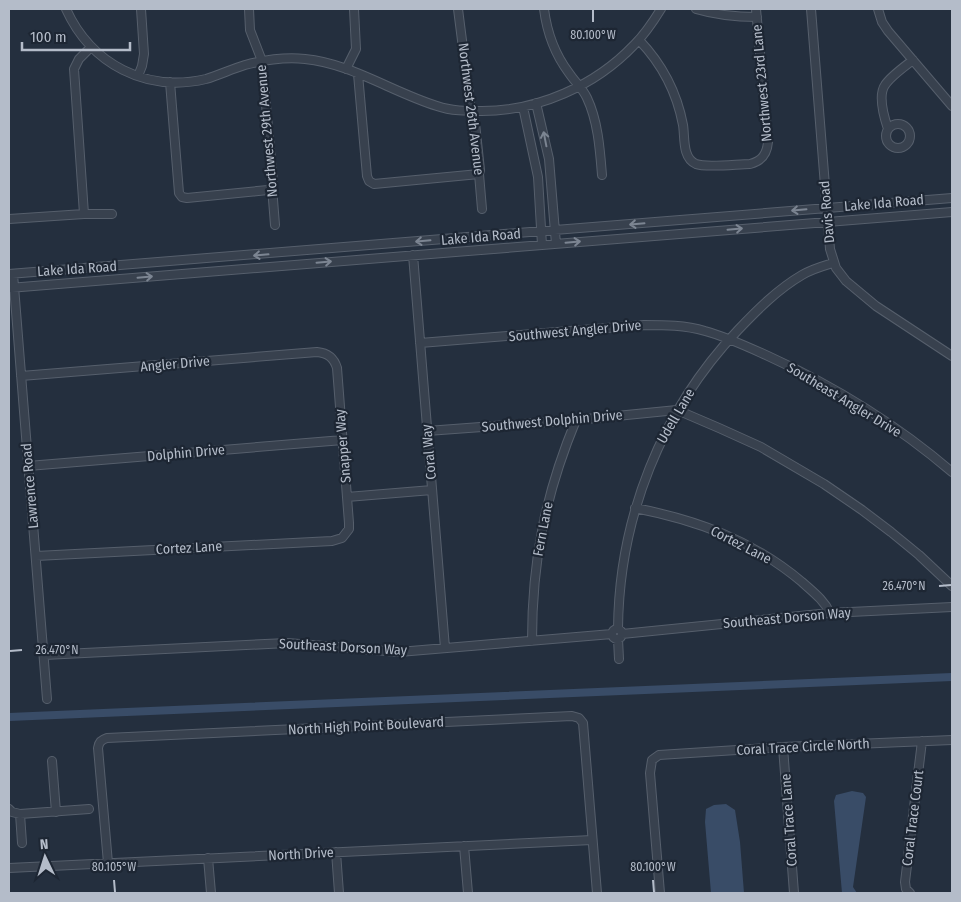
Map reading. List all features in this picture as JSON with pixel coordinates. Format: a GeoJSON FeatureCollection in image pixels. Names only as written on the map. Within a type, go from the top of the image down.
{"type":"FeatureCollection","features":[{"type":"Feature","properties":{"kind":"street"},"geometry":{"type":"LineString","coordinates":[[66,9],[76,30],[91,47],[107,61],[138,76],[159,81],[189,81],[205,79],[262,61],[286,58],[305,59],[346,69],[438,107],[471,111],[491,111],[523,107],[561,95],[580,86],[626,54],[640,40],[661,9]]}},
{"type":"Feature","properties":{"kind":"street"},"geometry":{"type":"LineString","coordinates":[[138,76],[144,54],[141,9]]}},
{"type":"Feature","properties":{"kind":"street","name":"Northwest 29th Avenue"},"geometry":{"type":"LineString","coordinates":[[249,9],[250,30],[262,61],[275,225]]}},
{"type":"Feature","properties":{"kind":"street"},"geometry":{"type":"LineString","coordinates":[[346,69],[356,49],[354,9]]}},
{"type":"Feature","properties":{"kind":"street","name":"Northwest 26th Avenue"},"geometry":{"type":"LineString","coordinates":[[458,9],[471,111],[475,123],[482,209]]}},
{"type":"Feature","properties":{"kind":"street"},"geometry":{"type":"LineString","coordinates":[[544,9],[554,49],[561,63],[580,86],[587,98],[598,137],[602,175]]}},
{"type":"Feature","properties":{"kind":"street"},"geometry":{"type":"LineString","coordinates":[[696,9],[713,14],[731,16],[756,13]]}},
{"type":"Feature","properties":{"kind":"street","name":"Davis Road"},"geometry":{"type":"LineString","coordinates":[[811,9],[830,249],[834,263],[846,281],[876,306],[952,356]]}},
{"type":"Feature","properties":{"kind":"street"},"geometry":{"type":"LineString","coordinates":[[878,9],[882,22],[888,31],[952,106]]}},
{"type":"Feature","properties":{"kind":"street","name":"Northwest 23rd Lane"},"geometry":{"type":"LineString","coordinates":[[640,40],[655,59],[673,92],[684,127],[686,152],[691,161],[704,165],[750,164],[764,157],[768,142],[756,13]]}},
{"type":"Feature","properties":{"kind":"street"},"geometry":{"type":"LineString","coordinates":[[84,214],[74,69],[79,59],[91,47]]}},
{"type":"Feature","properties":{"kind":"street"},"geometry":{"type":"LineString","coordinates":[[888,129],[884,117],[882,91],[887,82],[913,60]]}},
{"type":"Feature","properties":{"kind":"street"},"geometry":{"type":"LineString","coordinates":[[358,74],[367,176],[370,181],[374,184],[479,174]]}},
{"type":"Feature","properties":{"kind":"street"},"geometry":{"type":"LineString","coordinates":[[170,82],[179,193],[182,197],[268,190],[272,187]]}},
{"type":"Feature","properties":{"kind":"street"},"geometry":{"type":"LineString","coordinates":[[536,104],[549,159],[556,244]]}},
{"type":"Feature","properties":{"kind":"street"},"geometry":{"type":"LineString","coordinates":[[523,107],[538,177],[542,245]]}},
{"type":"Feature","properties":{"kind":"street","name":"Lake Ida Road"},"geometry":{"type":"LineString","coordinates":[[11,274],[952,198]]}},
{"type":"Feature","properties":{"kind":"street","name":"Lake Ida Road"},"geometry":{"type":"LineString","coordinates":[[11,288],[952,212]]}},
{"type":"Feature","properties":{"kind":"street"},"geometry":{"type":"LineString","coordinates":[[9,219],[112,214]]}},
{"type":"Feature","properties":{"kind":"street","name":"Coral Way"},"geometry":{"type":"LineString","coordinates":[[413,255],[445,648]]}},
{"type":"Feature","properties":{"kind":"street","name":"Udell Lane"},"geometry":{"type":"LineString","coordinates":[[619,660],[618,608],[624,554],[635,508],[653,458],[677,410],[704,370],[729,339],[752,316],[801,276],[814,269],[834,263]]}},
{"type":"Feature","properties":{"kind":"street","name":"Lawrence Road"},"geometry":{"type":"LineString","coordinates":[[11,274],[47,699]]}},
{"type":"Feature","properties":{"kind":"street","name":"Southwest Angler Drive"},"geometry":{"type":"LineString","coordinates":[[420,343],[644,325],[678,326],[704,330],[729,339]]}},
{"type":"Feature","properties":{"kind":"street","name":"Southeast Angler Drive"},"geometry":{"type":"LineString","coordinates":[[729,339],[780,362],[848,398],[904,435],[952,472]]}},
{"type":"Feature","properties":{"kind":"street","name":"Angler Drive"},"geometry":{"type":"LineString","coordinates":[[21,376],[317,352],[328,354]]}},
{"type":"Feature","properties":{"kind":"street","name":"Snapper Way"},"geometry":{"type":"LineString","coordinates":[[328,354],[337,368],[343,440],[349,523],[348,529],[342,538]]}},
{"type":"Feature","properties":{"kind":"street"},"geometry":{"type":"LineString","coordinates":[[677,410],[761,448],[824,484],[891,532],[952,586]]}},
{"type":"Feature","properties":{"kind":"street","name":"Southwest Dolphin Drive"},"geometry":{"type":"LineString","coordinates":[[427,432],[677,410]]}},
{"type":"Feature","properties":{"kind":"street","name":"Fern Lane"},"geometry":{"type":"LineString","coordinates":[[532,641],[533,591],[541,533],[555,475],[576,420]]}},
{"type":"Feature","properties":{"kind":"street","name":"Dolphin Drive"},"geometry":{"type":"LineString","coordinates":[[28,466],[343,440]]}},
{"type":"Feature","properties":{"kind":"street"},"geometry":{"type":"LineString","coordinates":[[347,497],[432,490]]}},
{"type":"Feature","properties":{"kind":"street","name":"Cortez Lane"},"geometry":{"type":"LineString","coordinates":[[635,508],[689,521],[740,542],[775,562],[794,576],[826,604],[830,613]]}},
{"type":"Feature","properties":{"kind":"street","name":"Cortez Lane"},"geometry":{"type":"LineString","coordinates":[[36,556],[332,541],[342,538]]}},
{"type":"Feature","properties":{"kind":"street","name":"Southeast Dorson Way"},"geometry":{"type":"LineString","coordinates":[[44,655],[287,643],[394,652],[617,634],[830,613],[952,607]]}},
{"type":"Feature","properties":{"kind":"street","name":"North High Point Boulevard"},"geometry":{"type":"LineString","coordinates":[[108,863],[98,748],[102,739],[572,716],[579,718],[583,723],[597,893]]}},
{"type":"Feature","properties":{"kind":"street","name":"Coral Trace Circle North"},"geometry":{"type":"LineString","coordinates":[[660,893],[650,772],[651,764],[655,757],[663,754],[783,747],[952,740]]}},
{"type":"Feature","properties":{"kind":"street","name":"Coral Trace Court"},"geometry":{"type":"LineString","coordinates":[[910,893],[906,889],[905,882],[922,741]]}},
{"type":"Feature","properties":{"kind":"street","name":"Coral Trace Lane"},"geometry":{"type":"LineString","coordinates":[[783,747],[794,893]]}},
{"type":"Feature","properties":{"kind":"street"},"geometry":{"type":"LineString","coordinates":[[52,761],[56,812]]}},
{"type":"Feature","properties":{"kind":"street"},"geometry":{"type":"LineString","coordinates":[[9,809],[20,814],[89,809]]}},
{"type":"Feature","properties":{"kind":"street"},"geometry":{"type":"LineString","coordinates":[[20,814],[22,843]]}},
{"type":"Feature","properties":{"kind":"street","name":"North Drive"},"geometry":{"type":"LineString","coordinates":[[9,868],[592,840]]}},
{"type":"Feature","properties":{"kind":"street"},"geometry":{"type":"LineString","coordinates":[[464,846],[468,893]]}},
{"type":"Feature","properties":{"kind":"street"},"geometry":{"type":"LineString","coordinates":[[336,852],[339,893]]}},
{"type":"Feature","properties":{"kind":"street"},"geometry":{"type":"LineString","coordinates":[[208,858],[211,893]]}},
{"type":"Feature","properties":{"kind":"water"},"geometry":{"type":"Polygon","coordinates":[[[852,791],[863,793],[866,797],[853,887],[857,893],[842,893],[834,801],[836,795],[852,791]]]}},
{"type":"Feature","properties":{"kind":"water"},"geometry":{"type":"Polygon","coordinates":[[[726,804],[735,810],[740,842],[744,893],[711,893],[705,822],[706,809],[714,805],[726,804]]]}},
{"type":"Feature","properties":{"kind":"waterway"},"geometry":{"type":"LineString","coordinates":[[9,717],[952,677]]}}]}
